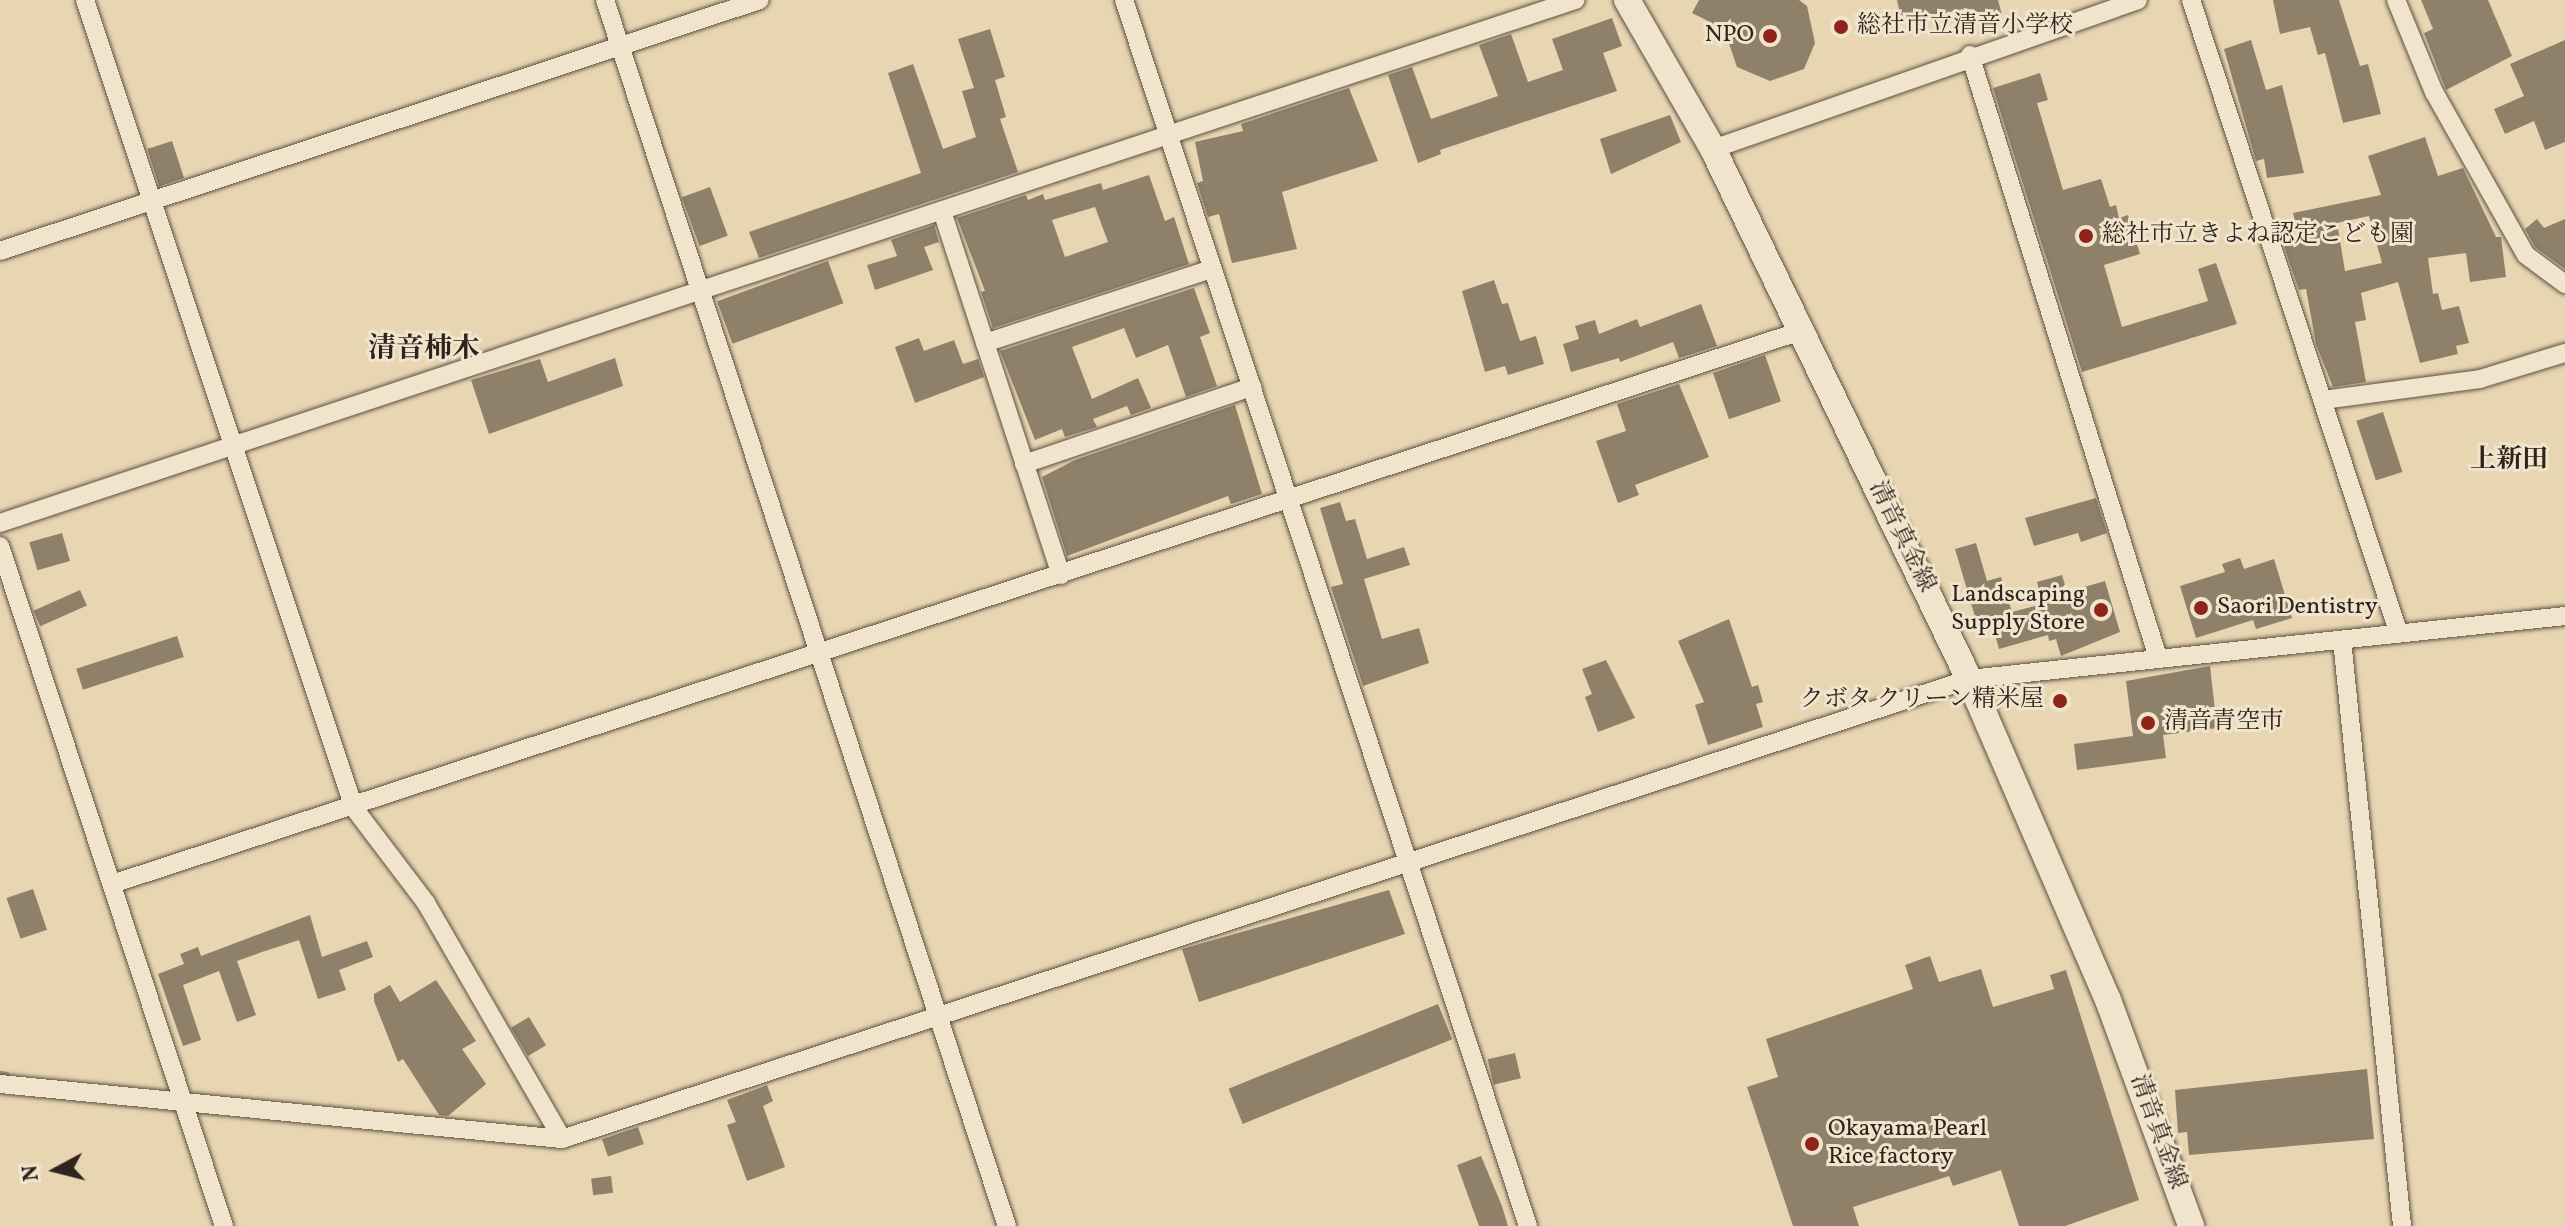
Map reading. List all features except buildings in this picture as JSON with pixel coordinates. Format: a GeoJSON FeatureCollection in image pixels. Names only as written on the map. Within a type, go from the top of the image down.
{"type":"FeatureCollection","features":[{"type":"Feature","properties":{"kind":"main road","name":"清音真金線"},"geometry":{"type":"LineString","coordinates":[[1627,0],[1713,149],[1969,679],[2108,1000],[2191,1226]]}},
{"type":"Feature","properties":{"kind":"street"},"geometry":{"type":"LineString","coordinates":[[85,0],[354,808],[426,903],[562,1139]]}},
{"type":"Feature","properties":{"kind":"street"},"geometry":{"type":"LineString","coordinates":[[605,0],[941,1013],[1007,1226]]}},
{"type":"Feature","properties":{"kind":"street"},"geometry":{"type":"LineString","coordinates":[[0,251],[760,0]]}},
{"type":"Feature","properties":{"kind":"street"},"geometry":{"type":"LineString","coordinates":[[1124,0],[1528,1226]]}},
{"type":"Feature","properties":{"kind":"street"},"geometry":{"type":"LineString","coordinates":[[0,523],[1575,0]]}},
{"type":"Feature","properties":{"kind":"street"},"geometry":{"type":"LineString","coordinates":[[1713,149],[1970,55],[2138,0]]}},
{"type":"Feature","properties":{"kind":"street"},"geometry":{"type":"LineString","coordinates":[[2191,0],[2399,634]]}},
{"type":"Feature","properties":{"kind":"street"},"geometry":{"type":"LineString","coordinates":[[2396,0],[2434,92],[2526,255],[2565,284]]}},
{"type":"Feature","properties":{"kind":"street"},"geometry":{"type":"LineString","coordinates":[[1970,55],[2158,658]]}},
{"type":"Feature","properties":{"kind":"street"},"geometry":{"type":"LineString","coordinates":[[942,211],[1061,575]]}},
{"type":"Feature","properties":{"kind":"street"},"geometry":{"type":"LineString","coordinates":[[985,343],[1212,269]]}},
{"type":"Feature","properties":{"kind":"street"},"geometry":{"type":"LineString","coordinates":[[112,884],[354,808],[1801,331]]}},
{"type":"Feature","properties":{"kind":"street"},"geometry":{"type":"LineString","coordinates":[[2323,400],[2480,379],[2565,353]]}},
{"type":"Feature","properties":{"kind":"street"},"geometry":{"type":"LineString","coordinates":[[1024,464],[1252,387]]}},
{"type":"Feature","properties":{"kind":"street"},"geometry":{"type":"LineString","coordinates":[[0,546],[224,1226]]}},
{"type":"Feature","properties":{"kind":"street"},"geometry":{"type":"LineString","coordinates":[[0,1084],[562,1139],[1408,859],[1969,679],[2565,616]]}},
{"type":"Feature","properties":{"kind":"street"},"geometry":{"type":"LineString","coordinates":[[2342,640],[2402,1226]]}},
{"type":"Feature","properties":{"kind":"waterway"},"geometry":{"type":"LineString","coordinates":[[0,1074],[6,1075]]}},
{"type":"Feature","properties":{"kind":"place","name":"総社市立清音小学校"},"geometry":{"type":"Point","coordinates":[1841,27]}},
{"type":"Feature","properties":{"kind":"place","name":"NPO"},"geometry":{"type":"Point","coordinates":[1770,36]}},
{"type":"Feature","properties":{"kind":"place","name":"総社市立きよね認定こども園"},"geometry":{"type":"Point","coordinates":[2086,236]}},
{"type":"Feature","properties":{"kind":"place","name":"Saori Dentistry"},"geometry":{"type":"Point","coordinates":[2201,608]}},
{"type":"Feature","properties":{"kind":"place","name":"Landscaping Supply Store"},"geometry":{"type":"Point","coordinates":[2101,610]}},
{"type":"Feature","properties":{"kind":"place","name":"クボタ クリーン精米屋"},"geometry":{"type":"Point","coordinates":[2060,701]}},
{"type":"Feature","properties":{"kind":"place","name":"清音青空市"},"geometry":{"type":"Point","coordinates":[2148,723]}},
{"type":"Feature","properties":{"kind":"place","name":"Okayama Pearl Rice factory"},"geometry":{"type":"Point","coordinates":[1812,1144]}},
{"type":"Feature","properties":{"kind":"district","name":"清音柿木"},"geometry":{"type":"Point","coordinates":[424,350]}},
{"type":"Feature","properties":{"kind":"district","name":"上新田"},"geometry":{"type":"Point","coordinates":[2509,461]}}]}
